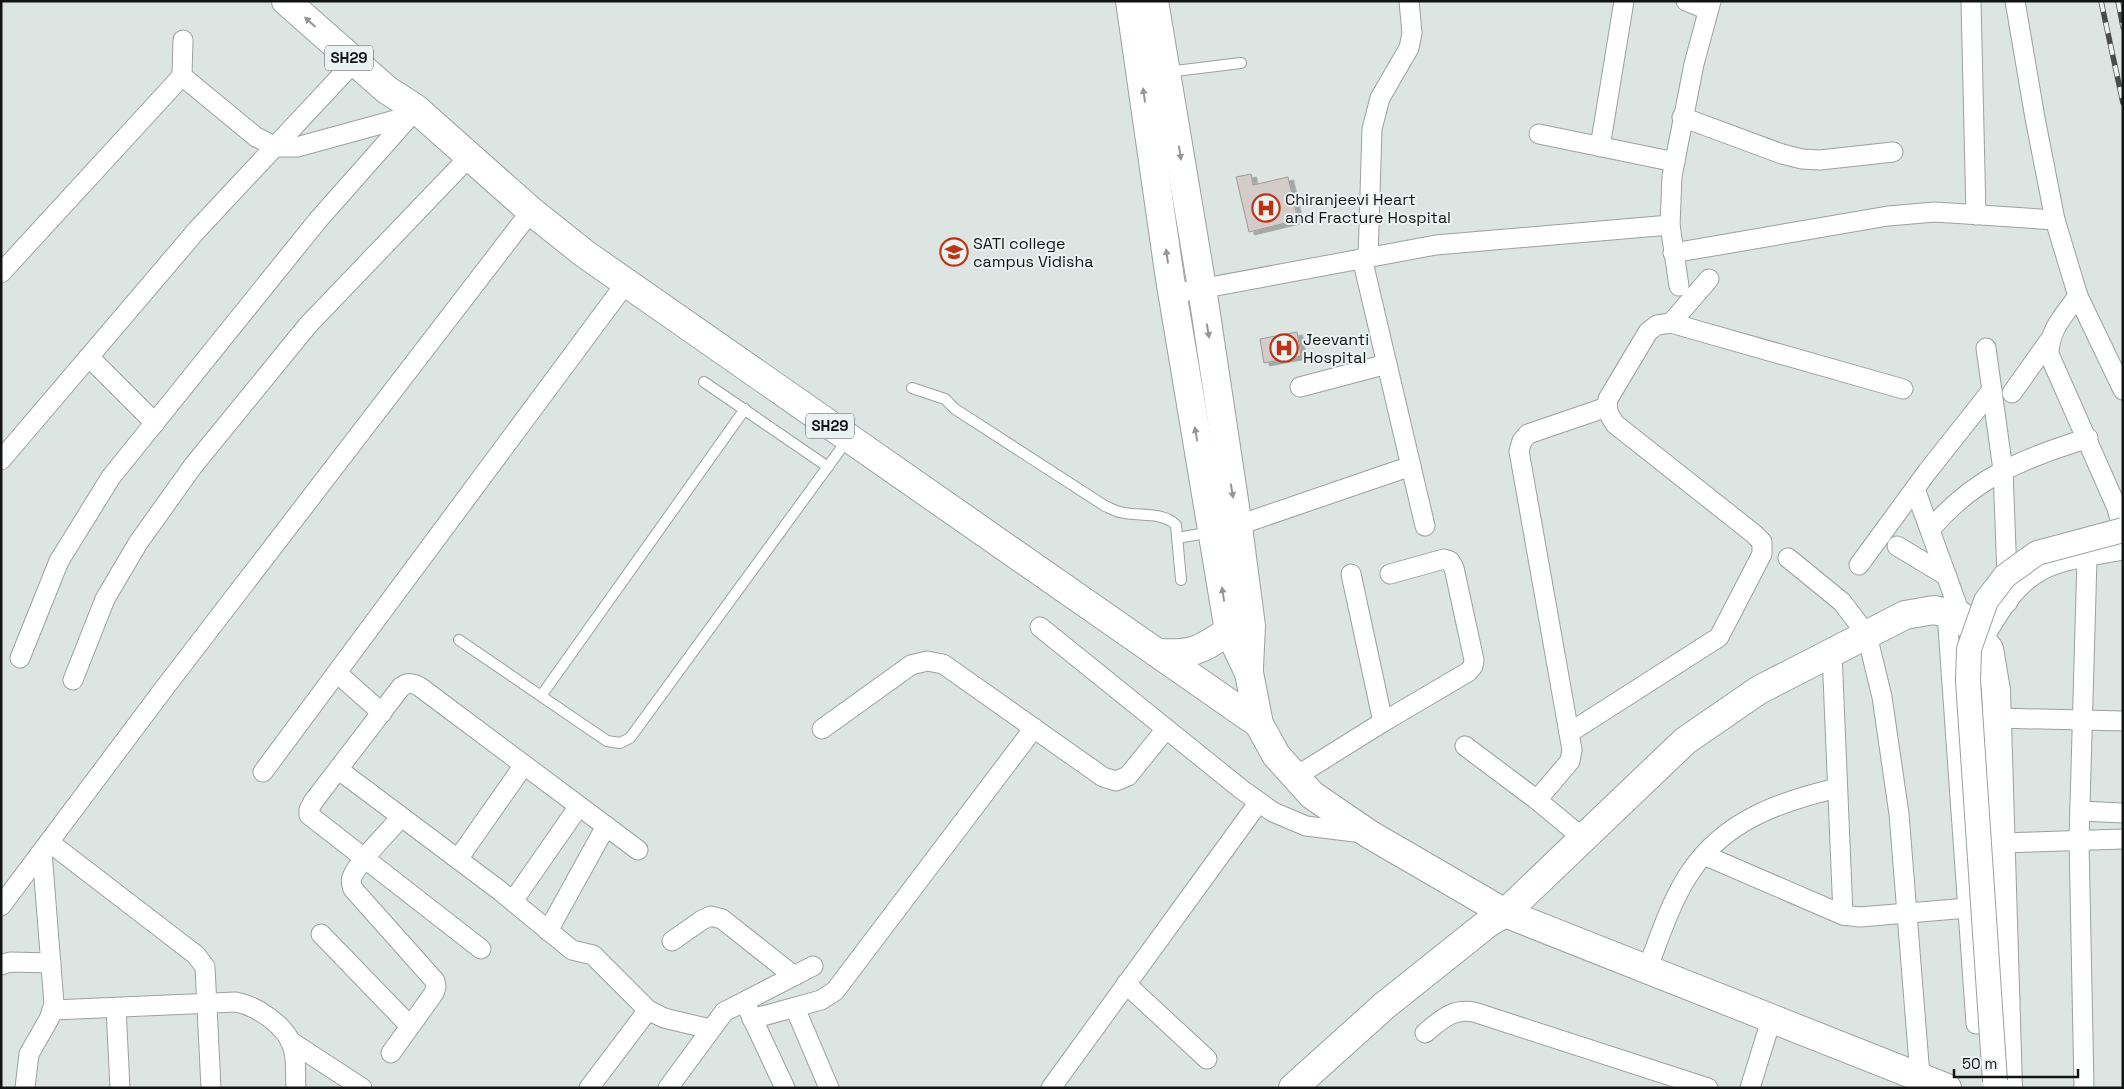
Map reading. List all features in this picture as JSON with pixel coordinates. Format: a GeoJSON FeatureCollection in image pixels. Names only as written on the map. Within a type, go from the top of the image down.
{"type":"FeatureCollection","features":[{"type":"Feature","properties":{"kind":"main road","name":"SH29"},"geometry":{"type":"LineString","coordinates":[[286,1],[387,90],[470,156],[530,210],[585,254],[1259,724]]}},
{"type":"Feature","properties":{"kind":"main road","name":"SH29"},"geometry":{"type":"LineString","coordinates":[[314,1],[396,80],[415,112]]}},
{"type":"Feature","properties":{"kind":"main road"},"geometry":{"type":"LineString","coordinates":[[1130,1],[1173,294],[1225,529],[1250,626],[1249,672],[1259,724],[1276,755],[1312,795],[1369,834],[1504,913],[1772,1018],[1918,1082],[1947,1088]]}},
{"type":"Feature","properties":{"kind":"main road"},"geometry":{"type":"LineString","coordinates":[[1154,1],[1202,288],[1225,529],[1229,631],[1249,672]]}},
{"type":"Feature","properties":{"kind":"main road"},"geometry":{"type":"LineString","coordinates":[[1293,1088],[1384,1006],[1488,923],[1504,913],[1685,741],[1759,690],[1905,615],[1934,610],[1954,614],[1989,649],[1996,690],[2000,844],[2002,1085]]}},
{"type":"Feature","properties":{"kind":"main road"},"geometry":{"type":"LineString","coordinates":[[1158,653],[1182,655],[1195,651],[1229,631]]}},
{"type":"Feature","properties":{"kind":"street"},"geometry":{"type":"LineString","coordinates":[[1409,1],[1412,33],[1409,48],[1380,98],[1372,129],[1365,258],[1387,364],[1425,526]]}},
{"type":"Feature","properties":{"kind":"street"},"geometry":{"type":"LineString","coordinates":[[1600,147],[1624,1]]}},
{"type":"Feature","properties":{"kind":"street"},"geometry":{"type":"LineString","coordinates":[[1679,286],[1670,225],[1675,162],[1682,117],[1709,6],[1686,1]]}},
{"type":"Feature","properties":{"kind":"street"},"geometry":{"type":"LineString","coordinates":[[1971,1],[1976,215]]}},
{"type":"Feature","properties":{"kind":"street"},"geometry":{"type":"LineString","coordinates":[[2015,1],[2056,220],[2078,296],[2123,390]]}},
{"type":"Feature","properties":{"kind":"street"},"geometry":{"type":"LineString","coordinates":[[1,273],[7,253],[182,76],[183,40]]}},
{"type":"Feature","properties":{"kind":"street"},"geometry":{"type":"LineString","coordinates":[[1,460],[197,230],[354,62]]}},
{"type":"Feature","properties":{"kind":"street"},"geometry":{"type":"LineString","coordinates":[[182,76],[256,137],[276,147],[296,147],[415,112]]}},
{"type":"Feature","properties":{"kind":"street"},"geometry":{"type":"LineString","coordinates":[[20,658],[59,561],[111,477],[318,220],[415,112]]}},
{"type":"Feature","properties":{"kind":"street"},"geometry":{"type":"LineString","coordinates":[[1682,117],[1782,154],[1802,159],[1820,160],[1893,152]]}},
{"type":"Feature","properties":{"kind":"street"},"geometry":{"type":"LineString","coordinates":[[1539,134],[1675,162]]}},
{"type":"Feature","properties":{"kind":"street"},"geometry":{"type":"LineString","coordinates":[[73,680],[105,599],[138,543],[192,466],[308,325],[470,156]]}},
{"type":"Feature","properties":{"kind":"street"},"geometry":{"type":"LineString","coordinates":[[1,906],[530,210]]}},
{"type":"Feature","properties":{"kind":"street"},"geometry":{"type":"LineString","coordinates":[[1673,252],[1888,216],[1935,212],[2056,220]]}},
{"type":"Feature","properties":{"kind":"street"},"geometry":{"type":"LineString","coordinates":[[1173,294],[1436,245],[1670,225]]}},
{"type":"Feature","properties":{"kind":"street"},"geometry":{"type":"LineString","coordinates":[[1671,322],[1709,279]]}},
{"type":"Feature","properties":{"kind":"street"},"geometry":{"type":"LineString","coordinates":[[263,772],[626,283]]}},
{"type":"Feature","properties":{"kind":"street"},"geometry":{"type":"LineString","coordinates":[[2012,392],[2049,341],[2054,330],[2078,296]]}},
{"type":"Feature","properties":{"kind":"street"},"geometry":{"type":"LineString","coordinates":[[1569,733],[1719,638],[1762,554],[1762,542],[1754,534],[1615,424],[1608,415],[1608,399],[1648,332],[1657,325],[1671,322],[1903,390]]}},
{"type":"Feature","properties":{"kind":"street"},"geometry":{"type":"LineString","coordinates":[[2002,1085],[1968,681],[1969,649],[1986,602],[2004,576],[2037,553],[2123,530],[2117,508],[2088,438],[2049,354],[2049,341]]}},
{"type":"Feature","properties":{"kind":"street"},"geometry":{"type":"LineString","coordinates":[[1986,348],[2003,470],[2008,602]]}},
{"type":"Feature","properties":{"kind":"street"},"geometry":{"type":"LineString","coordinates":[[90,357],[155,423]]}},
{"type":"Feature","properties":{"kind":"street"},"geometry":{"type":"LineString","coordinates":[[1300,387],[1387,364]]}},
{"type":"Feature","properties":{"kind":"street"},"geometry":{"type":"LineString","coordinates":[[1859,565],[1992,390]]}},
{"type":"Feature","properties":{"kind":"street"},"geometry":{"type":"LineString","coordinates":[[1538,800],[1555,782],[1570,761],[1572,750],[1519,451],[1522,441],[1528,434],[1607,407]]}},
{"type":"Feature","properties":{"kind":"street"},"geometry":{"type":"LineString","coordinates":[[1930,530],[1947,509],[1961,497],[2003,470],[2039,454],[2088,438]]}},
{"type":"Feature","properties":{"kind":"street"},"geometry":{"type":"LineString","coordinates":[[1225,529],[1411,466]]}},
{"type":"Feature","properties":{"kind":"street"},"geometry":{"type":"LineString","coordinates":[[1915,489],[1946,576],[1954,614],[1968,908],[1976,1024]]}},
{"type":"Feature","properties":{"kind":"street"},"geometry":{"type":"LineString","coordinates":[[1897,546],[1946,576]]}},
{"type":"Feature","properties":{"kind":"street"},"geometry":{"type":"LineString","coordinates":[[1982,641],[2008,602],[2034,574],[2060,564],[2123,550]]}},
{"type":"Feature","properties":{"kind":"street"},"geometry":{"type":"LineString","coordinates":[[1788,558],[1842,602],[1867,635],[1882,698],[1899,814],[1918,1082]]}},
{"type":"Feature","properties":{"kind":"street"},"geometry":{"type":"LineString","coordinates":[[2084,1088],[2079,840],[2087,558]]}},
{"type":"Feature","properties":{"kind":"street"},"geometry":{"type":"LineString","coordinates":[[1295,777],[1468,672],[1473,666],[1474,660],[1454,568],[1450,561],[1444,559],[1390,574]]}},
{"type":"Feature","properties":{"kind":"street"},"geometry":{"type":"LineString","coordinates":[[1351,574],[1383,722]]}},
{"type":"Feature","properties":{"kind":"street"},"geometry":{"type":"LineString","coordinates":[[1040,627],[1166,729],[1274,812],[1306,826],[1369,834]]}},
{"type":"Feature","properties":{"kind":"street"},"geometry":{"type":"LineString","coordinates":[[1832,653],[1843,915]]}},
{"type":"Feature","properties":{"kind":"street"},"geometry":{"type":"LineString","coordinates":[[822,730],[911,665],[927,661],[943,664],[1103,777],[1116,781],[1128,776],[1166,729]]}},
{"type":"Feature","properties":{"kind":"street"},"geometry":{"type":"LineString","coordinates":[[337,673],[382,713]]}},
{"type":"Feature","properties":{"kind":"street"},"geometry":{"type":"LineString","coordinates":[[482,950],[309,815],[313,802],[406,684],[420,687],[638,850]]}},
{"type":"Feature","properties":{"kind":"street"},"geometry":{"type":"LineString","coordinates":[[1996,718],[2123,721]]}},
{"type":"Feature","properties":{"kind":"street"},"geometry":{"type":"LineString","coordinates":[[752,1019],[822,1000],[835,991],[1034,728]]}},
{"type":"Feature","properties":{"kind":"street"},"geometry":{"type":"LineString","coordinates":[[1465,746],[1538,800],[1584,838]]}},
{"type":"Feature","properties":{"kind":"street"},"geometry":{"type":"LineString","coordinates":[[458,859],[524,764]]}},
{"type":"Feature","properties":{"kind":"street"},"geometry":{"type":"LineString","coordinates":[[339,770],[513,901],[572,950],[593,955],[648,1010],[664,1018],[710,1029]]}},
{"type":"Feature","properties":{"kind":"street"},"geometry":{"type":"LineString","coordinates":[[1647,969],[1690,872],[1704,855],[1737,825],[1765,810],[1793,799],[1837,788]]}},
{"type":"Feature","properties":{"kind":"street"},"geometry":{"type":"LineString","coordinates":[[1051,1088],[1259,802]]}},
{"type":"Feature","properties":{"kind":"street"},"geometry":{"type":"LineString","coordinates":[[513,901],[579,806]]}},
{"type":"Feature","properties":{"kind":"street"},"geometry":{"type":"LineString","coordinates":[[2080,811],[2123,813]]}},
{"type":"Feature","properties":{"kind":"street"},"geometry":{"type":"LineString","coordinates":[[390,1053],[434,993],[435,981],[353,889],[351,882],[352,877],[366,858],[401,817]]}},
{"type":"Feature","properties":{"kind":"street"},"geometry":{"type":"LineString","coordinates":[[548,931],[606,826]]}},
{"type":"Feature","properties":{"kind":"street"},"geometry":{"type":"LineString","coordinates":[[2000,844],[2123,839]]}},
{"type":"Feature","properties":{"kind":"street"},"geometry":{"type":"LineString","coordinates":[[25,1088],[29,1054],[53,1010],[46,847]]}},
{"type":"Feature","properties":{"kind":"street"},"geometry":{"type":"LineString","coordinates":[[46,847],[196,955],[205,967],[212,1088]]}},
{"type":"Feature","properties":{"kind":"street"},"geometry":{"type":"LineString","coordinates":[[1704,855],[1843,915],[1860,917],[1968,908]]}},
{"type":"Feature","properties":{"kind":"street"},"geometry":{"type":"LineString","coordinates":[[672,941],[711,916],[722,919],[794,976]]}},
{"type":"Feature","properties":{"kind":"street"},"geometry":{"type":"LineString","coordinates":[[321,934],[410,1026]]}},
{"type":"Feature","properties":{"kind":"street"},"geometry":{"type":"LineString","coordinates":[[1,965],[10,962],[51,963]]}},
{"type":"Feature","properties":{"kind":"street"},"geometry":{"type":"LineString","coordinates":[[674,1085],[710,1029],[724,1012],[813,966]]}},
{"type":"Feature","properties":{"kind":"street"},"geometry":{"type":"LineString","coordinates":[[1126,984],[1207,1059]]}},
{"type":"Feature","properties":{"kind":"street"},"geometry":{"type":"LineString","coordinates":[[744,1001],[785,1088]]}},
{"type":"Feature","properties":{"kind":"street"},"geometry":{"type":"LineString","coordinates":[[53,1010],[236,1002],[249,1005],[270,1019],[290,1041],[362,1088]]}},
{"type":"Feature","properties":{"kind":"street"},"geometry":{"type":"LineString","coordinates":[[116,1008],[120,1088]]}},
{"type":"Feature","properties":{"kind":"street"},"geometry":{"type":"LineString","coordinates":[[795,1008],[829,1088]]}},
{"type":"Feature","properties":{"kind":"street"},"geometry":{"type":"LineString","coordinates":[[589,1088],[648,1010]]}},
{"type":"Feature","properties":{"kind":"street"},"geometry":{"type":"LineString","coordinates":[[1425,1033],[1446,1016],[1462,1010],[1474,1012],[1708,1088]]}},
{"type":"Feature","properties":{"kind":"street"},"geometry":{"type":"LineString","coordinates":[[1750,1088],[1772,1018]]}},
{"type":"Feature","properties":{"kind":"street"},"geometry":{"type":"LineString","coordinates":[[290,1041],[295,1058],[296,1088]]}},
{"type":"Feature","properties":{"kind":"lane"},"geometry":{"type":"LineString","coordinates":[[1166,73],[1241,63]]}},
{"type":"Feature","properties":{"kind":"lane"},"geometry":{"type":"LineString","coordinates":[[704,382],[828,467]]}},
{"type":"Feature","properties":{"kind":"lane"},"geometry":{"type":"LineString","coordinates":[[912,388],[945,399],[955,409],[1105,506],[1120,512],[1171,520],[1176,525],[1182,580]]}},
{"type":"Feature","properties":{"kind":"lane"},"geometry":{"type":"LineString","coordinates":[[541,696],[745,409]]}},
{"type":"Feature","properties":{"kind":"lane"},"geometry":{"type":"LineString","coordinates":[[459,640],[607,741],[620,743],[630,738],[848,439]]}},
{"type":"Feature","properties":{"kind":"lane"},"geometry":{"type":"LineString","coordinates":[[1178,538],[1225,529]]}},
{"type":"Feature","properties":{"kind":"building"},"geometry":{"type":"Polygon","coordinates":[[[1251,174],[1253,185],[1288,177],[1298,220],[1249,232],[1236,177],[1251,174]]]}},
{"type":"Feature","properties":{"kind":"building"},"geometry":{"type":"Polygon","coordinates":[[[1297,332],[1301,356],[1264,363],[1260,339],[1297,332]]]}},
{"type":"Feature","properties":{"kind":"railway"},"geometry":{"type":"LineString","coordinates":[[2101,1],[2123,103]]}},
{"type":"Feature","properties":{"kind":"railway"},"geometry":{"type":"LineString","coordinates":[[2118,1],[2123,27]]}},
{"type":"Feature","properties":{"kind":"place","name":"Chiranjeevi Heart and Fracture Hospital"},"geometry":{"type":"Point","coordinates":[1266,208]}},
{"type":"Feature","properties":{"kind":"place","name":"SATI college campus Vidisha"},"geometry":{"type":"Point","coordinates":[954,252]}},
{"type":"Feature","properties":{"kind":"place","name":"Jeevanti Hospital"},"geometry":{"type":"Point","coordinates":[1284,348]}}]}
